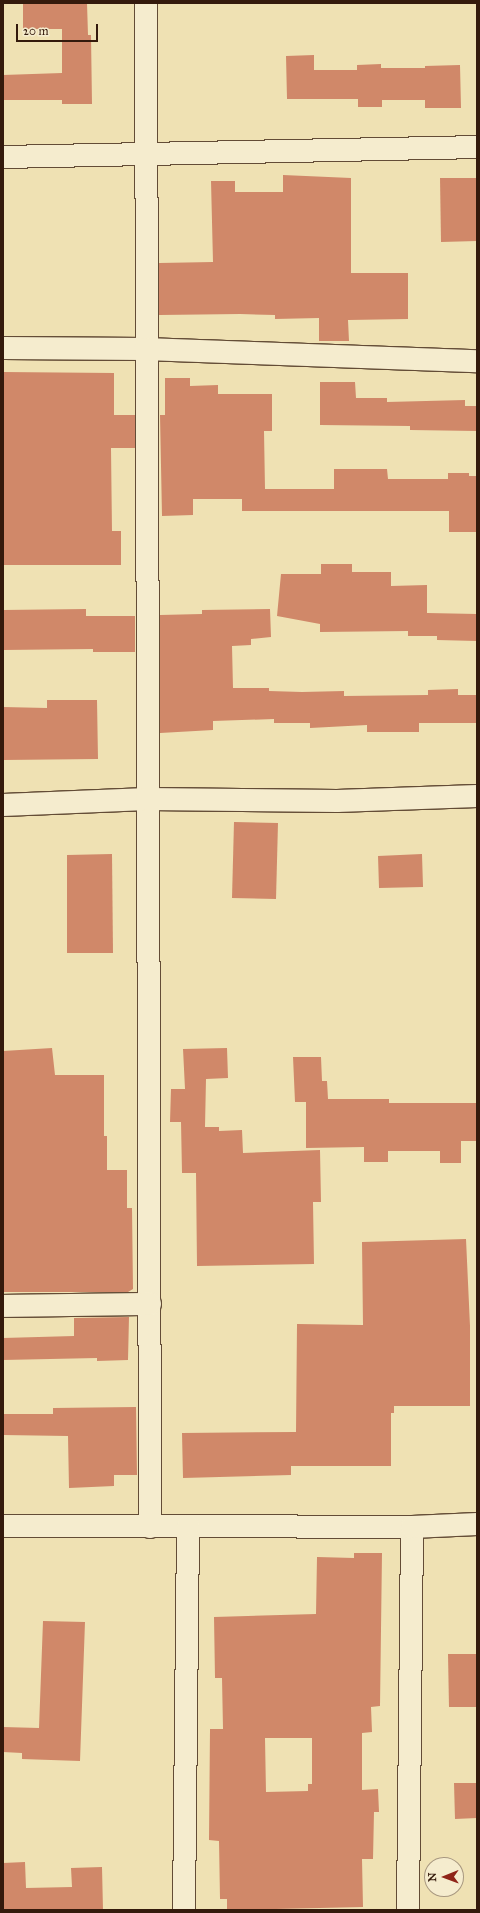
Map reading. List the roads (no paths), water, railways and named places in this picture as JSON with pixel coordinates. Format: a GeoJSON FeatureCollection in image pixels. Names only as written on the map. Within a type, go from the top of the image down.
{"type":"FeatureCollection","features":[{"type":"Feature","properties":{"kind":"street"},"geometry":{"type":"LineString","coordinates":[[146,3],[145,349],[150,1527]]}},
{"type":"Feature","properties":{"kind":"street"},"geometry":{"type":"LineString","coordinates":[[3,157],[477,147]]}},
{"type":"Feature","properties":{"kind":"street"},"geometry":{"type":"LineString","coordinates":[[3,348],[145,349],[477,361]]}},
{"type":"Feature","properties":{"kind":"street"},"geometry":{"type":"LineString","coordinates":[[3,805],[147,799],[337,801],[477,796]]}},
{"type":"Feature","properties":{"kind":"street"},"geometry":{"type":"LineString","coordinates":[[3,1306],[150,1304]]}},
{"type":"Feature","properties":{"kind":"street"},"geometry":{"type":"LineString","coordinates":[[3,1526],[412,1527],[477,1524]]}},
{"type":"Feature","properties":{"kind":"street"},"geometry":{"type":"LineString","coordinates":[[184,1910],[188,1526]]}},
{"type":"Feature","properties":{"kind":"street"},"geometry":{"type":"LineString","coordinates":[[408,1910],[412,1527]]}}]}
